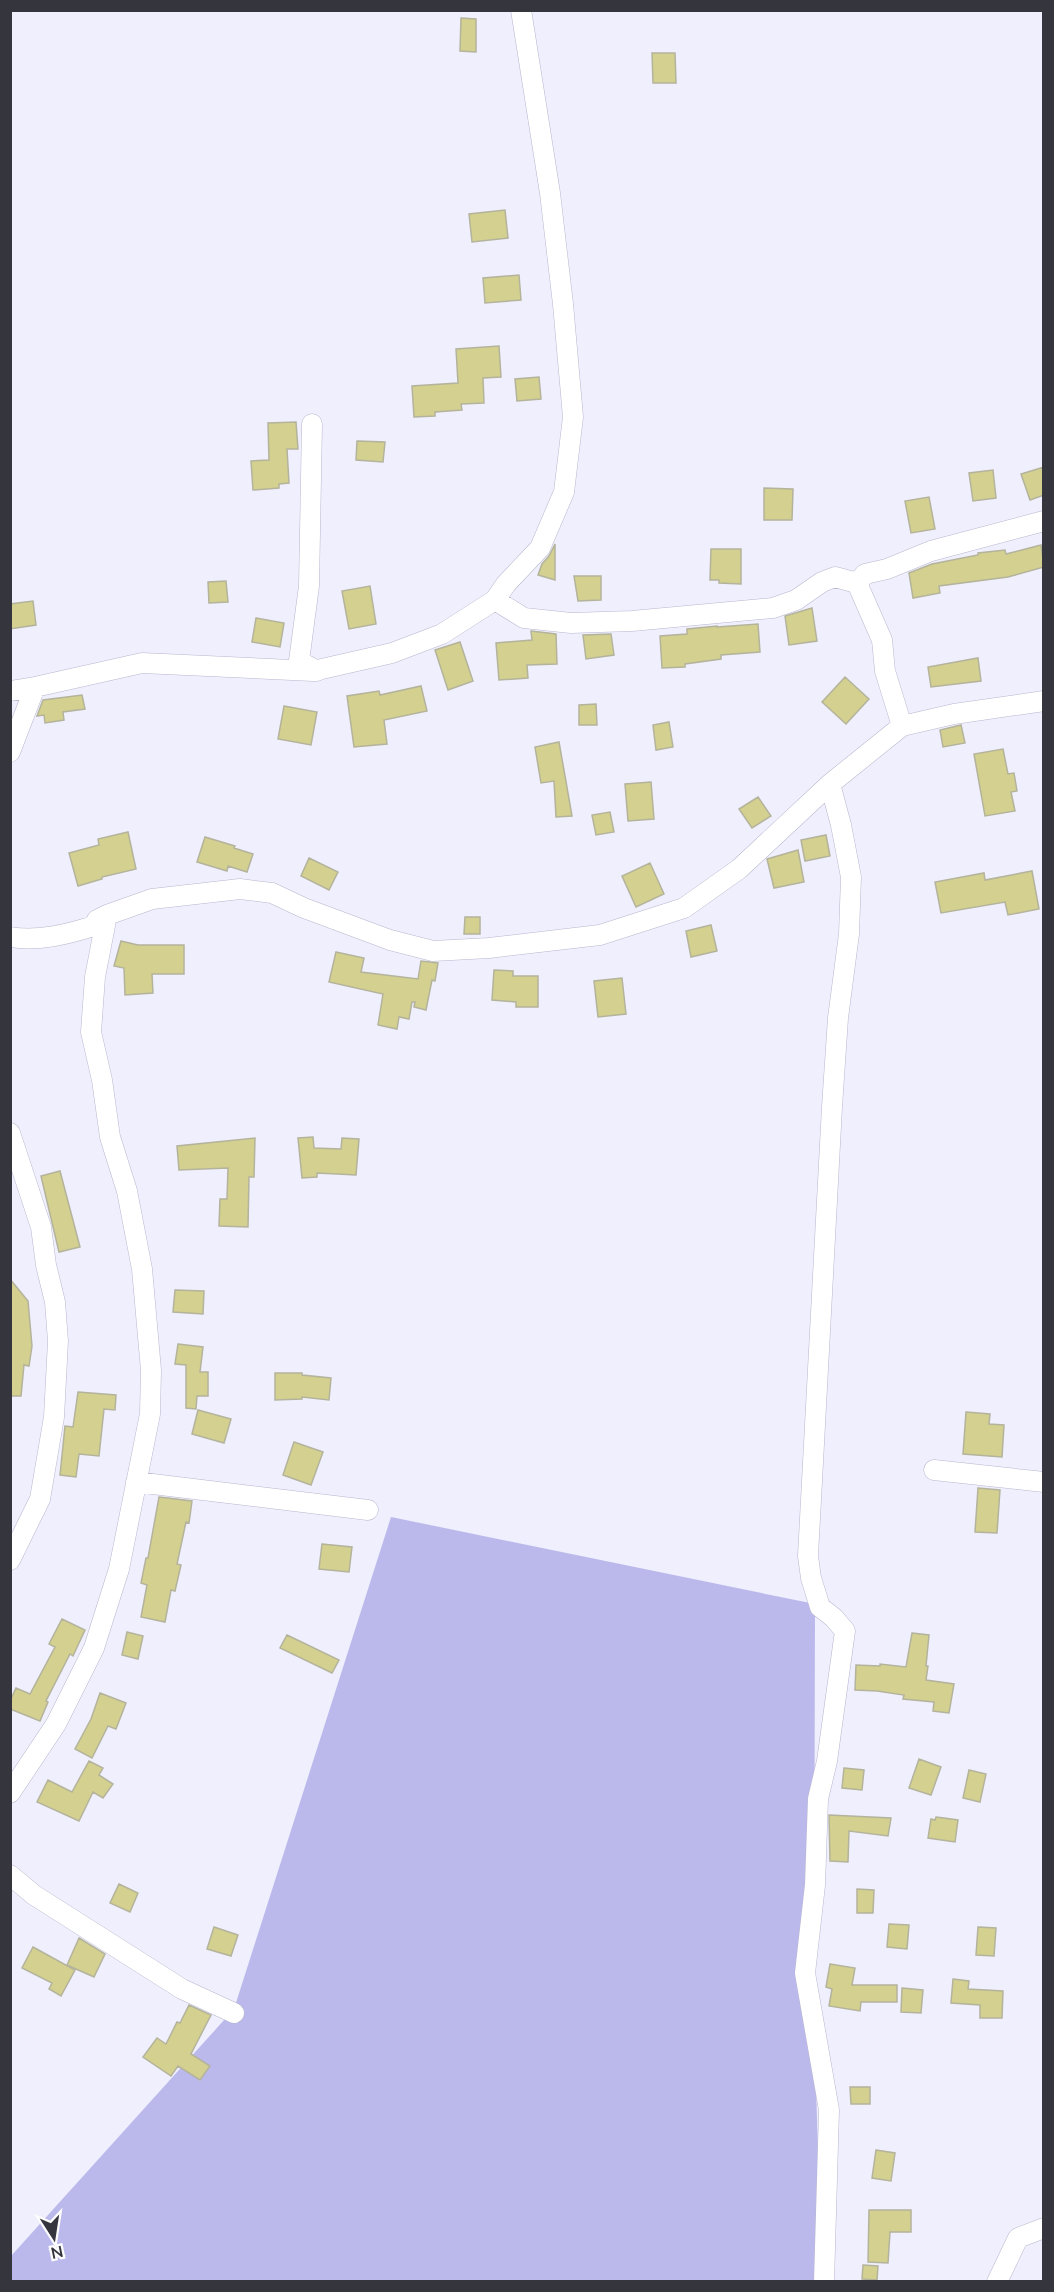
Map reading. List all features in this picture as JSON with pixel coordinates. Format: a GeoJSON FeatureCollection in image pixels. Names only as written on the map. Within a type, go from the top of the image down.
{"type":"FeatureCollection","features":[{"type":"Feature","properties":{"kind":"street"},"geometry":{"type":"LineString","coordinates":[[10,691],[142,663],[317,671],[392,653],[442,634],[495,600],[506,584],[540,548],[564,492],[573,417],[550,193],[521,10]]}},
{"type":"Feature","properties":{"kind":"street"},"geometry":{"type":"LineString","coordinates":[[312,424],[309,586],[299,661],[317,671]]}},
{"type":"Feature","properties":{"kind":"street"},"geometry":{"type":"LineString","coordinates":[[857,583],[865,574],[887,569],[931,551],[1044,521]]}},
{"type":"Feature","properties":{"kind":"street"},"geometry":{"type":"LineString","coordinates":[[495,600],[524,618],[571,623],[632,621],[773,608],[796,600],[822,582],[835,577],[857,583]]}},
{"type":"Feature","properties":{"kind":"street"},"geometry":{"type":"LineString","coordinates":[[857,583],[882,640],[885,671],[902,726]]}},
{"type":"Feature","properties":{"kind":"street"},"geometry":{"type":"LineString","coordinates":[[10,752],[35,687]]}},
{"type":"Feature","properties":{"kind":"street"},"geometry":{"type":"LineString","coordinates":[[10,937],[23,939],[78,931],[94,926],[97,920],[107,915],[152,899],[240,889],[272,893],[304,908],[390,940],[433,951],[489,948],[600,935],[684,908],[740,869],[830,784],[902,726],[954,714],[1044,701]]}},
{"type":"Feature","properties":{"kind":"street"},"geometry":{"type":"LineString","coordinates":[[824,2282],[829,2110],[805,1973],[815,1885],[818,1799],[827,1761],[844,1631],[834,1618],[820,1607],[811,1578],[808,1556],[832,1107],[838,1018],[849,934],[851,877],[830,784]]}},
{"type":"Feature","properties":{"kind":"street"},"geometry":{"type":"LineString","coordinates":[[10,1793],[56,1725],[94,1648],[119,1569],[150,1414],[151,1381],[142,1269],[127,1191],[110,1137],[102,1080],[91,1032],[95,977],[107,915]]}},
{"type":"Feature","properties":{"kind":"street"},"geometry":{"type":"LineString","coordinates":[[10,1133],[41,1227],[46,1265],[55,1302],[58,1341],[54,1417],[40,1499],[10,1560]]}},
{"type":"Feature","properties":{"kind":"street"},"geometry":{"type":"LineString","coordinates":[[934,1470],[1044,1482]]}},
{"type":"Feature","properties":{"kind":"street"},"geometry":{"type":"LineString","coordinates":[[136,1482],[368,1510]]}},
{"type":"Feature","properties":{"kind":"street"},"geometry":{"type":"LineString","coordinates":[[10,1875],[34,1895],[182,1989],[234,2013]]}},
{"type":"Feature","properties":{"kind":"street"},"geometry":{"type":"LineString","coordinates":[[997,2282],[1018,2238],[1044,2228]]}},
{"type":"Feature","properties":{"kind":"shaded area"},"geometry":{"type":"Polygon","coordinates":[[[391,1517],[815,1604],[814,2021],[822,2281],[11,2282],[11,2256],[234,2009],[391,1517]]]}},
{"type":"Feature","properties":{"kind":"building"},"geometry":{"type":"Polygon","coordinates":[[[461,18],[476,19],[476,52],[460,51],[461,18]]]}},
{"type":"Feature","properties":{"kind":"building"},"geometry":{"type":"Polygon","coordinates":[[[652,53],[675,53],[676,83],[653,83],[652,53]]]}},
{"type":"Feature","properties":{"kind":"building"},"geometry":{"type":"Polygon","coordinates":[[[505,210],[508,238],[472,242],[469,214],[505,210]]]}},
{"type":"Feature","properties":{"kind":"building"},"geometry":{"type":"Polygon","coordinates":[[[519,275],[521,300],[485,303],[483,278],[519,275]]]}},
{"type":"Feature","properties":{"kind":"building"},"geometry":{"type":"Polygon","coordinates":[[[499,346],[501,377],[483,378],[484,403],[461,404],[462,410],[435,412],[435,416],[414,417],[412,386],[458,383],[456,349],[499,346]]]}},
{"type":"Feature","properties":{"kind":"building"},"geometry":{"type":"Polygon","coordinates":[[[539,377],[541,399],[517,401],[515,379],[539,377]]]}},
{"type":"Feature","properties":{"kind":"building"},"geometry":{"type":"Polygon","coordinates":[[[296,422],[298,449],[287,449],[289,483],[279,484],[279,488],[253,490],[251,461],[269,460],[268,423],[296,422]]]}},
{"type":"Feature","properties":{"kind":"building"},"geometry":{"type":"Polygon","coordinates":[[[357,441],[385,442],[383,462],[356,460],[357,441]]]}},
{"type":"Feature","properties":{"kind":"building"},"geometry":{"type":"Polygon","coordinates":[[[1044,467],[1044,495],[1030,500],[1021,474],[1044,467]]]}},
{"type":"Feature","properties":{"kind":"building"},"geometry":{"type":"Polygon","coordinates":[[[993,470],[996,498],[973,501],[969,473],[993,470]]]}},
{"type":"Feature","properties":{"kind":"building"},"geometry":{"type":"Polygon","coordinates":[[[764,488],[793,489],[792,520],[764,520],[764,488]]]}},
{"type":"Feature","properties":{"kind":"building"},"geometry":{"type":"Polygon","coordinates":[[[929,497],[935,529],[911,533],[905,501],[929,497]]]}},
{"type":"Feature","properties":{"kind":"building"},"geometry":{"type":"Polygon","coordinates":[[[555,544],[555,580],[538,575],[555,544]]]}},
{"type":"Feature","properties":{"kind":"building"},"geometry":{"type":"Polygon","coordinates":[[[1041,545],[1044,567],[1008,577],[939,586],[940,593],[913,598],[909,573],[932,564],[978,555],[978,553],[1005,550],[1006,554],[1041,545]]]}},
{"type":"Feature","properties":{"kind":"building"},"geometry":{"type":"Polygon","coordinates":[[[711,549],[741,549],[741,584],[719,583],[719,580],[710,580],[711,549]]]}},
{"type":"Feature","properties":{"kind":"building"},"geometry":{"type":"Polygon","coordinates":[[[574,576],[601,576],[601,600],[578,601],[574,576]]]}},
{"type":"Feature","properties":{"kind":"building"},"geometry":{"type":"Polygon","coordinates":[[[226,581],[228,602],[209,603],[208,582],[226,581]]]}},
{"type":"Feature","properties":{"kind":"building"},"geometry":{"type":"Polygon","coordinates":[[[370,586],[376,624],[349,629],[342,591],[370,586]]]}},
{"type":"Feature","properties":{"kind":"building"},"geometry":{"type":"Polygon","coordinates":[[[33,601],[36,625],[10,629],[10,604],[33,601]]]}},
{"type":"Feature","properties":{"kind":"building"},"geometry":{"type":"Polygon","coordinates":[[[812,608],[817,641],[789,645],[785,616],[812,608]]]}},
{"type":"Feature","properties":{"kind":"building"},"geometry":{"type":"Polygon","coordinates":[[[256,618],[284,623],[280,647],[252,642],[256,618]]]}},
{"type":"Feature","properties":{"kind":"building"},"geometry":{"type":"Polygon","coordinates":[[[758,624],[760,652],[721,655],[721,659],[685,664],[685,667],[662,668],[660,636],[687,634],[687,629],[758,624]]]}},
{"type":"Feature","properties":{"kind":"building"},"geometry":{"type":"Polygon","coordinates":[[[531,631],[556,634],[557,664],[527,665],[528,678],[499,680],[496,643],[532,640],[531,631]]]}},
{"type":"Feature","properties":{"kind":"building"},"geometry":{"type":"Polygon","coordinates":[[[611,634],[614,655],[586,659],[583,635],[611,634]]]}},
{"type":"Feature","properties":{"kind":"building"},"geometry":{"type":"Polygon","coordinates":[[[460,642],[473,681],[448,690],[435,650],[460,642]]]}},
{"type":"Feature","properties":{"kind":"building"},"geometry":{"type":"Polygon","coordinates":[[[978,658],[981,681],[931,687],[928,667],[978,658]]]}},
{"type":"Feature","properties":{"kind":"building"},"geometry":{"type":"Polygon","coordinates":[[[845,677],[869,699],[846,724],[822,702],[845,677]]]}},
{"type":"Feature","properties":{"kind":"building"},"geometry":{"type":"Polygon","coordinates":[[[421,686],[427,711],[384,720],[387,744],[354,747],[347,696],[379,691],[380,695],[421,686]]]}},
{"type":"Feature","properties":{"kind":"building"},"geometry":{"type":"Polygon","coordinates":[[[82,695],[85,709],[63,712],[64,720],[45,723],[44,715],[37,716],[43,700],[82,695]]]}},
{"type":"Feature","properties":{"kind":"building"},"geometry":{"type":"Polygon","coordinates":[[[596,704],[597,725],[579,725],[579,705],[596,704]]]}},
{"type":"Feature","properties":{"kind":"building"},"geometry":{"type":"Polygon","coordinates":[[[284,706],[317,712],[311,745],[278,739],[284,706]]]}},
{"type":"Feature","properties":{"kind":"building"},"geometry":{"type":"Polygon","coordinates":[[[669,722],[673,747],[656,750],[653,725],[669,722]]]}},
{"type":"Feature","properties":{"kind":"building"},"geometry":{"type":"Polygon","coordinates":[[[961,725],[965,743],[943,747],[940,730],[961,725]]]}},
{"type":"Feature","properties":{"kind":"building"},"geometry":{"type":"Polygon","coordinates":[[[559,742],[572,816],[556,817],[554,781],[541,783],[535,747],[559,742]]]}},
{"type":"Feature","properties":{"kind":"building"},"geometry":{"type":"Polygon","coordinates":[[[1003,749],[1008,774],[1014,773],[1017,791],[1011,792],[1015,811],[985,816],[974,754],[1003,749]]]}},
{"type":"Feature","properties":{"kind":"building"},"geometry":{"type":"Polygon","coordinates":[[[651,782],[654,819],[628,821],[625,784],[651,782]]]}},
{"type":"Feature","properties":{"kind":"building"},"geometry":{"type":"Polygon","coordinates":[[[758,797],[771,816],[752,828],[739,809],[758,797]]]}},
{"type":"Feature","properties":{"kind":"building"},"geometry":{"type":"Polygon","coordinates":[[[610,812],[614,832],[596,835],[592,815],[610,812]]]}},
{"type":"Feature","properties":{"kind":"building"},"geometry":{"type":"Polygon","coordinates":[[[128,832],[136,869],[102,877],[102,879],[78,886],[69,853],[99,845],[98,839],[128,832]]]}},
{"type":"Feature","properties":{"kind":"building"},"geometry":{"type":"Polygon","coordinates":[[[826,835],[830,856],[805,861],[801,840],[826,835]]]}},
{"type":"Feature","properties":{"kind":"building"},"geometry":{"type":"Polygon","coordinates":[[[205,837],[253,854],[247,872],[228,866],[227,871],[197,862],[205,837]]]}},
{"type":"Feature","properties":{"kind":"building"},"geometry":{"type":"Polygon","coordinates":[[[798,850],[804,882],[774,888],[767,859],[798,850]]]}},
{"type":"Feature","properties":{"kind":"building"},"geometry":{"type":"Polygon","coordinates":[[[309,858],[338,872],[329,890],[301,876],[309,858]]]}},
{"type":"Feature","properties":{"kind":"building"},"geometry":{"type":"Polygon","coordinates":[[[650,863],[664,894],[636,907],[622,876],[650,863]]]}},
{"type":"Feature","properties":{"kind":"building"},"geometry":{"type":"Polygon","coordinates":[[[1032,871],[1039,909],[1008,915],[1005,902],[941,913],[935,882],[984,873],[985,880],[1032,871]]]}},
{"type":"Feature","properties":{"kind":"building"},"geometry":{"type":"Polygon","coordinates":[[[465,917],[480,917],[480,934],[464,934],[465,917]]]}},
{"type":"Feature","properties":{"kind":"building"},"geometry":{"type":"Polygon","coordinates":[[[711,925],[717,951],[691,957],[686,931],[711,925]]]}},
{"type":"Feature","properties":{"kind":"building"},"geometry":{"type":"Polygon","coordinates":[[[121,941],[138,945],[184,945],[184,974],[152,974],[153,993],[125,995],[124,968],[114,966],[121,941]]]}},
{"type":"Feature","properties":{"kind":"building"},"geometry":{"type":"Polygon","coordinates":[[[336,952],[364,958],[361,972],[418,979],[421,961],[438,963],[426,1010],[414,1007],[415,1002],[412,1002],[409,1019],[399,1017],[397,1029],[378,1025],[383,994],[329,982],[336,952]]]}},
{"type":"Feature","properties":{"kind":"building"},"geometry":{"type":"Polygon","coordinates":[[[494,970],[513,971],[513,976],[538,976],[538,1007],[516,1007],[516,1002],[492,1000],[494,970]]]}},
{"type":"Feature","properties":{"kind":"building"},"geometry":{"type":"Polygon","coordinates":[[[622,978],[626,1014],[598,1017],[594,981],[622,978]]]}},
{"type":"Feature","properties":{"kind":"building"},"geometry":{"type":"Polygon","coordinates":[[[313,1137],[314,1148],[341,1149],[342,1138],[359,1139],[356,1175],[317,1173],[317,1177],[302,1178],[298,1138],[313,1137]]]}},
{"type":"Feature","properties":{"kind":"building"},"geometry":{"type":"Polygon","coordinates":[[[255,1138],[254,1177],[249,1177],[248,1227],[219,1226],[220,1199],[227,1199],[228,1168],[179,1170],[177,1146],[255,1138]]]}},
{"type":"Feature","properties":{"kind":"building"},"geometry":{"type":"Polygon","coordinates":[[[60,1171],[80,1247],[59,1252],[41,1176],[60,1171]]]}},
{"type":"Feature","properties":{"kind":"building"},"geometry":{"type":"Polygon","coordinates":[[[10,1279],[28,1301],[32,1346],[29,1366],[24,1365],[21,1396],[10,1396],[10,1279]]]}},
{"type":"Feature","properties":{"kind":"building"},"geometry":{"type":"Polygon","coordinates":[[[175,1290],[204,1291],[203,1314],[173,1312],[175,1290]]]}},
{"type":"Feature","properties":{"kind":"building"},"geometry":{"type":"Polygon","coordinates":[[[178,1344],[203,1347],[200,1372],[208,1372],[208,1396],[197,1396],[196,1409],[186,1408],[186,1365],[175,1364],[178,1344]]]}},
{"type":"Feature","properties":{"kind":"building"},"geometry":{"type":"Polygon","coordinates":[[[275,1373],[302,1373],[302,1375],[331,1378],[329,1400],[302,1397],[302,1399],[275,1400],[275,1373]]]}},
{"type":"Feature","properties":{"kind":"building"},"geometry":{"type":"Polygon","coordinates":[[[78,1392],[116,1395],[115,1410],[104,1409],[99,1456],[79,1454],[76,1477],[60,1475],[65,1426],[73,1427],[78,1392]]]}},
{"type":"Feature","properties":{"kind":"building"},"geometry":{"type":"Polygon","coordinates":[[[198,1410],[231,1419],[224,1443],[192,1434],[198,1410]]]}},
{"type":"Feature","properties":{"kind":"building"},"geometry":{"type":"Polygon","coordinates":[[[966,1412],[990,1414],[989,1424],[1004,1425],[1002,1457],[963,1454],[966,1412]]]}},
{"type":"Feature","properties":{"kind":"building"},"geometry":{"type":"Polygon","coordinates":[[[294,1442],[323,1452],[311,1485],[283,1475],[294,1442]]]}},
{"type":"Feature","properties":{"kind":"building"},"geometry":{"type":"Polygon","coordinates":[[[978,1488],[1000,1490],[997,1533],[975,1532],[978,1488]]]}},
{"type":"Feature","properties":{"kind":"building"},"geometry":{"type":"Polygon","coordinates":[[[159,1497],[192,1501],[189,1523],[186,1522],[177,1564],[181,1565],[175,1591],[171,1590],[165,1622],[141,1617],[147,1585],[141,1583],[159,1497]]]}},
{"type":"Feature","properties":{"kind":"building"},"geometry":{"type":"Polygon","coordinates":[[[322,1544],[352,1547],[349,1572],[319,1569],[322,1544]]]}},
{"type":"Feature","properties":{"kind":"building"},"geometry":{"type":"Polygon","coordinates":[[[62,1619],[85,1630],[73,1656],[70,1654],[46,1701],[48,1702],[40,1721],[10,1709],[10,1701],[16,1688],[30,1694],[55,1647],[49,1644],[62,1619]]]}},
{"type":"Feature","properties":{"kind":"building"},"geometry":{"type":"Polygon","coordinates":[[[127,1632],[143,1636],[138,1659],[122,1655],[127,1632]]]}},
{"type":"Feature","properties":{"kind":"building"},"geometry":{"type":"Polygon","coordinates":[[[912,1633],[929,1635],[926,1680],[954,1684],[949,1713],[933,1711],[934,1702],[903,1699],[904,1695],[855,1690],[856,1665],[880,1666],[880,1664],[906,1667],[912,1633]]]}},
{"type":"Feature","properties":{"kind":"building"},"geometry":{"type":"Polygon","coordinates":[[[287,1635],[339,1660],[332,1673],[280,1648],[287,1635]]]}},
{"type":"Feature","properties":{"kind":"building"},"geometry":{"type":"Polygon","coordinates":[[[100,1693],[126,1703],[116,1729],[108,1726],[92,1758],[75,1749],[91,1719],[100,1693]]]}},
{"type":"Feature","properties":{"kind":"building"},"geometry":{"type":"Polygon","coordinates":[[[919,1759],[941,1767],[931,1795],[909,1788],[919,1759]]]}},
{"type":"Feature","properties":{"kind":"building"},"geometry":{"type":"Polygon","coordinates":[[[89,1761],[103,1768],[99,1775],[113,1784],[103,1798],[93,1792],[79,1821],[37,1802],[48,1780],[72,1792],[89,1761]]]}},
{"type":"Feature","properties":{"kind":"building"},"geometry":{"type":"Polygon","coordinates":[[[844,1768],[864,1770],[862,1790],[842,1788],[844,1768]]]}},
{"type":"Feature","properties":{"kind":"building"},"geometry":{"type":"Polygon","coordinates":[[[969,1770],[986,1774],[980,1802],[963,1798],[969,1770]]]}},
{"type":"Feature","properties":{"kind":"building"},"geometry":{"type":"Polygon","coordinates":[[[829,1815],[891,1818],[888,1836],[849,1831],[848,1862],[830,1861],[829,1815]]]}},
{"type":"Feature","properties":{"kind":"building"},"geometry":{"type":"Polygon","coordinates":[[[936,1817],[958,1820],[955,1842],[928,1838],[931,1819],[935,1820],[936,1817]]]}},
{"type":"Feature","properties":{"kind":"building"},"geometry":{"type":"Polygon","coordinates":[[[119,1884],[138,1893],[130,1912],[110,1903],[119,1884]]]}},
{"type":"Feature","properties":{"kind":"building"},"geometry":{"type":"Polygon","coordinates":[[[857,1889],[874,1890],[873,1913],[857,1913],[857,1889]]]}},
{"type":"Feature","properties":{"kind":"building"},"geometry":{"type":"Polygon","coordinates":[[[889,1924],[909,1925],[907,1949],[887,1947],[889,1924]]]}},
{"type":"Feature","properties":{"kind":"building"},"geometry":{"type":"Polygon","coordinates":[[[214,1927],[238,1935],[231,1956],[207,1949],[214,1927]]]}},
{"type":"Feature","properties":{"kind":"building"},"geometry":{"type":"Polygon","coordinates":[[[978,1927],[996,1928],[994,1956],[976,1955],[978,1927]]]}},
{"type":"Feature","properties":{"kind":"building"},"geometry":{"type":"Polygon","coordinates":[[[79,1938],[105,1954],[94,1977],[67,1965],[79,1938]]]}},
{"type":"Feature","properties":{"kind":"building"},"geometry":{"type":"Polygon","coordinates":[[[33,1947],[75,1970],[61,1996],[49,1989],[52,1983],[22,1968],[33,1947]]]}},
{"type":"Feature","properties":{"kind":"building"},"geometry":{"type":"Polygon","coordinates":[[[830,1964],[855,1968],[852,1985],[897,1985],[897,2002],[861,2002],[860,2011],[829,2006],[832,1989],[826,1987],[830,1964]]]}},
{"type":"Feature","properties":{"kind":"building"},"geometry":{"type":"Polygon","coordinates":[[[953,1979],[969,1981],[968,1989],[1003,1991],[1002,2018],[980,2018],[980,2005],[951,2003],[953,1979]]]}},
{"type":"Feature","properties":{"kind":"building"},"geometry":{"type":"Polygon","coordinates":[[[902,1988],[923,1990],[921,2013],[901,2012],[902,1988]]]}},
{"type":"Feature","properties":{"kind":"building"},"geometry":{"type":"Polygon","coordinates":[[[189,2005],[211,2015],[191,2054],[210,2066],[200,2080],[178,2066],[171,2076],[143,2057],[157,2038],[166,2044],[189,2005]]]}},
{"type":"Feature","properties":{"kind":"building"},"geometry":{"type":"Polygon","coordinates":[[[850,2087],[870,2087],[870,2104],[851,2104],[850,2087]]]}},
{"type":"Feature","properties":{"kind":"building"},"geometry":{"type":"Polygon","coordinates":[[[876,2150],[895,2153],[891,2181],[872,2178],[876,2150]]]}},
{"type":"Feature","properties":{"kind":"building"},"geometry":{"type":"Polygon","coordinates":[[[869,2210],[911,2210],[911,2232],[890,2232],[888,2263],[868,2262],[869,2210]]]}},
{"type":"Feature","properties":{"kind":"building"},"geometry":{"type":"Polygon","coordinates":[[[863,2265],[878,2266],[877,2280],[862,2279],[863,2265]]]}}]}
